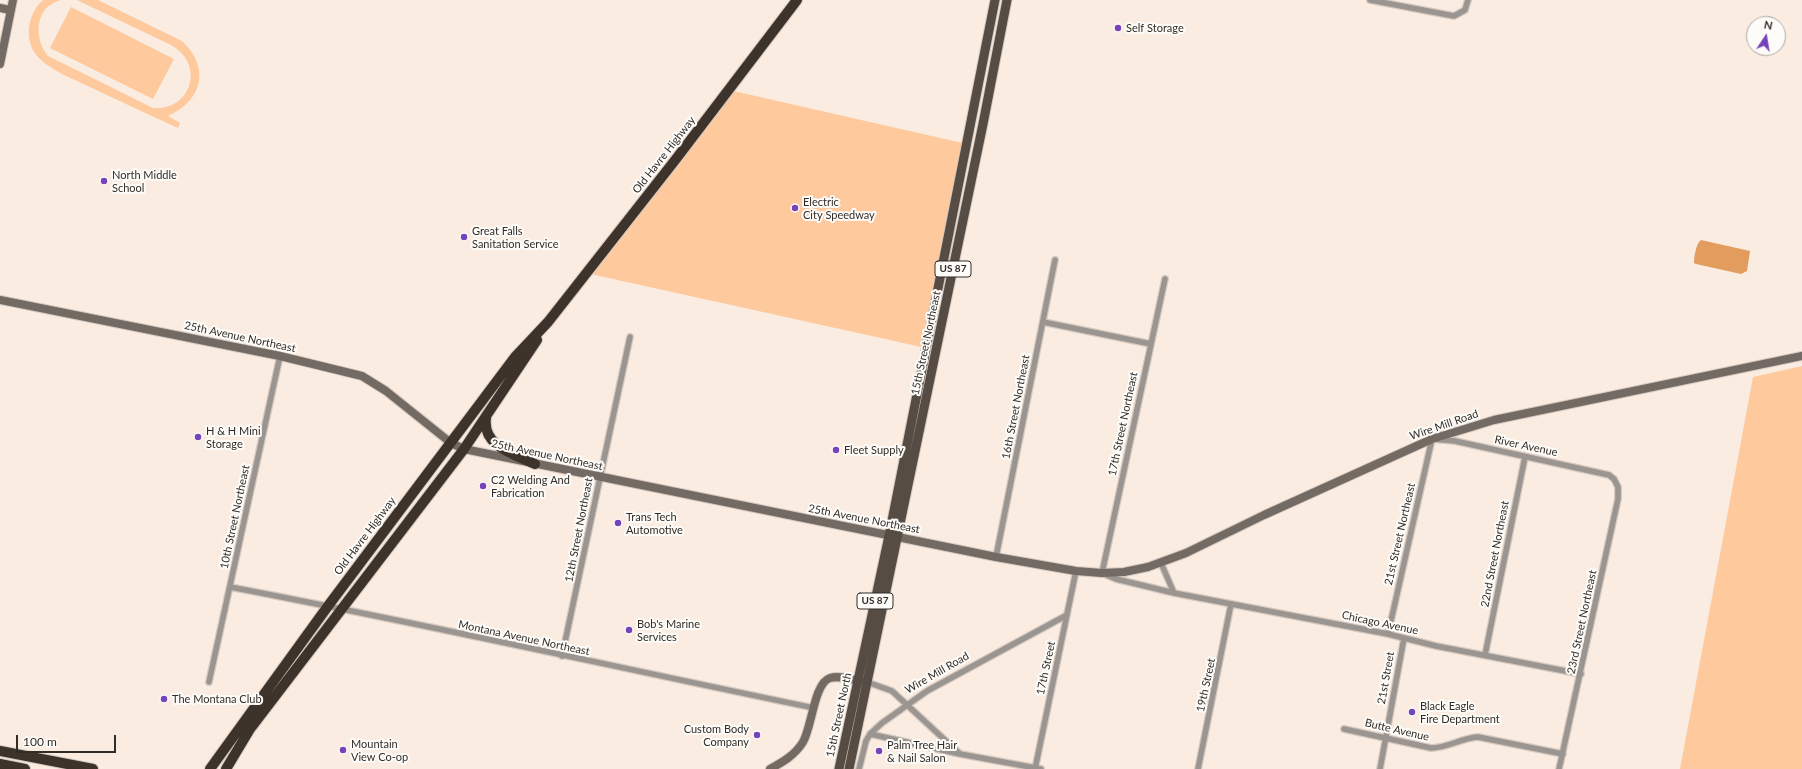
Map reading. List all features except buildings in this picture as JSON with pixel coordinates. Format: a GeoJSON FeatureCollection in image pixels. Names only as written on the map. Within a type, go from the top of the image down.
{"type":"FeatureCollection","features":[{"type":"Feature","properties":{"kind":"highway","name":"Old Havre Highway"},"geometry":{"type":"LineString","coordinates":[[210,769],[242,722],[450,442],[515,357],[548,322],[671,166],[797,0]]}},
{"type":"Feature","properties":{"kind":"highway","name":"Old Havre Highway"},"geometry":{"type":"LineString","coordinates":[[226,769],[250,729],[464,449],[523,362],[548,322]]}},
{"type":"Feature","properties":{"kind":"highway"},"geometry":{"type":"LineString","coordinates":[[486,417],[486,433],[494,443],[535,464]]}},
{"type":"Feature","properties":{"kind":"highway"},"geometry":{"type":"LineString","coordinates":[[0,751],[93,769]]}},
{"type":"Feature","properties":{"kind":"highway"},"geometry":{"type":"LineString","coordinates":[[0,764],[25,769]]}},
{"type":"Feature","properties":{"kind":"main road","name":"15th Street Northeast"},"geometry":{"type":"LineString","coordinates":[[893,536],[995,0]]}},
{"type":"Feature","properties":{"kind":"main road","name":"15th Street Northeast"},"geometry":{"type":"LineString","coordinates":[[865,667],[982,132],[1007,0]]}},
{"type":"Feature","properties":{"kind":"main road","name":"15th Street North"},"geometry":{"type":"LineString","coordinates":[[850,769],[865,667]]}},
{"type":"Feature","properties":{"kind":"main road","name":"15th Street North"},"geometry":{"type":"LineString","coordinates":[[840,769],[863,682]]}},
{"type":"Feature","properties":{"kind":"street"},"geometry":{"type":"LineString","coordinates":[[0,64],[13,0]]}},
{"type":"Feature","properties":{"kind":"street"},"geometry":{"type":"LineString","coordinates":[[1370,0],[1445,16],[1460,15],[1465,10],[1468,0]]}},
{"type":"Feature","properties":{"kind":"street"},"geometry":{"type":"LineString","coordinates":[[0,8],[10,10]]}},
{"type":"Feature","properties":{"kind":"street","name":"16th Street Northeast"},"geometry":{"type":"LineString","coordinates":[[996,557],[1055,260]]}},
{"type":"Feature","properties":{"kind":"street","name":"17th Street Northeast"},"geometry":{"type":"LineString","coordinates":[[1102,573],[1165,279]]}},
{"type":"Feature","properties":{"kind":"street","name":"25th Avenue Northeast"},"geometry":{"type":"LineString","coordinates":[[0,300],[280,356],[362,376],[391,395],[450,442],[464,449],[996,557],[1076,571],[1112,573]]}},
{"type":"Feature","properties":{"kind":"street"},"geometry":{"type":"LineString","coordinates":[[1043,322],[1151,344]]}},
{"type":"Feature","properties":{"kind":"street","name":"12th Street Northeast"},"geometry":{"type":"LineString","coordinates":[[562,656],[630,337]]}},
{"type":"Feature","properties":{"kind":"street","name":"10th Street Northeast"},"geometry":{"type":"LineString","coordinates":[[209,682],[280,356]]}},
{"type":"Feature","properties":{"kind":"street","name":"Wire Mill Road"},"geometry":{"type":"LineString","coordinates":[[1112,573],[1124,572],[1161,563],[1432,439],[1494,420],[1802,356]]}},
{"type":"Feature","properties":{"kind":"street","name":"River Avenue"},"geometry":{"type":"LineString","coordinates":[[1432,439],[1455,441],[1609,475],[1614,479]]}},
{"type":"Feature","properties":{"kind":"street","name":"21st Street Northeast"},"geometry":{"type":"LineString","coordinates":[[1388,634],[1432,439]]}},
{"type":"Feature","properties":{"kind":"street","name":"22nd Street Northeast"},"geometry":{"type":"LineString","coordinates":[[1485,655],[1525,457]]}},
{"type":"Feature","properties":{"kind":"street","name":"23rd Street Northeast"},"geometry":{"type":"LineString","coordinates":[[1559,769],[1581,674],[1618,499],[1618,487],[1614,479]]}},
{"type":"Feature","properties":{"kind":"street"},"geometry":{"type":"LineString","coordinates":[[1161,563],[1174,593]]}},
{"type":"Feature","properties":{"kind":"street","name":"17th Street"},"geometry":{"type":"LineString","coordinates":[[1037,769],[1076,571]]}},
{"type":"Feature","properties":{"kind":"street","name":"Chicago Avenue"},"geometry":{"type":"LineString","coordinates":[[1102,573],[1116,579],[1174,593],[1388,634],[1581,674]]}},
{"type":"Feature","properties":{"kind":"street","name":"Montana Avenue Northeast"},"geometry":{"type":"LineString","coordinates":[[230,587],[328,606],[814,708]]}},
{"type":"Feature","properties":{"kind":"street","name":"19th Street"},"geometry":{"type":"LineString","coordinates":[[1198,769],[1231,604]]}},
{"type":"Feature","properties":{"kind":"street","name":"Wire Mill Road"},"geometry":{"type":"LineString","coordinates":[[770,769],[792,755],[797,750],[806,735],[817,694],[824,682],[830,678],[863,682],[892,691],[908,704],[927,691],[1067,615]]}},
{"type":"Feature","properties":{"kind":"street","name":"21st Street"},"geometry":{"type":"LineString","coordinates":[[1380,769],[1404,638]]}},
{"type":"Feature","properties":{"kind":"street"},"geometry":{"type":"LineString","coordinates":[[859,769],[866,741],[870,734],[908,704],[960,754]]}},
{"type":"Feature","properties":{"kind":"street","name":"Butte Avenue"},"geometry":{"type":"LineString","coordinates":[[1344,729],[1419,746],[1436,748],[1469,738],[1478,737],[1563,754]]}},
{"type":"Feature","properties":{"kind":"street"},"geometry":{"type":"LineString","coordinates":[[870,734],[1037,769]]}},
{"type":"Feature","properties":{"kind":"shaded area"},"geometry":{"type":"Polygon","coordinates":[[[43,0],[61,0],[52,3],[46,9],[39,24],[40,40],[43,49],[48,56],[153,108],[166,107],[177,102],[185,95],[191,75],[188,64],[182,54],[171,45],[77,0],[98,0],[182,41],[191,51],[197,62],[199,83],[189,102],[180,110],[168,116],[180,123],[178,128],[64,75],[39,58],[31,44],[29,28],[33,13],[43,0]]]}},
{"type":"Feature","properties":{"kind":"shaded area"},"geometry":{"type":"Polygon","coordinates":[[[71,7],[174,59],[153,99],[50,48],[71,7]]]}},
{"type":"Feature","properties":{"kind":"shaded area","name":"Electric City Speedway"},"geometry":{"type":"Polygon","coordinates":[[[729,90],[967,144],[926,348],[586,273],[729,90]]]}},
{"type":"Feature","properties":{"kind":"shaded area"},"geometry":{"type":"Polygon","coordinates":[[[1701,240],[1750,251],[1747,271],[1741,274],[1694,263],[1697,247],[1701,240]]]}},
{"type":"Feature","properties":{"kind":"shaded area"},"geometry":{"type":"Polygon","coordinates":[[[1802,366],[1802,769],[1680,769],[1753,377],[1802,366]]]}},
{"type":"Feature","properties":{"kind":"place","name":"Self Storage"},"geometry":{"type":"Point","coordinates":[1118,28]}},
{"type":"Feature","properties":{"kind":"place","name":"North Middle School"},"geometry":{"type":"Point","coordinates":[104,181]}},
{"type":"Feature","properties":{"kind":"place","name":"Electric City Speedway"},"geometry":{"type":"Point","coordinates":[795,208]}},
{"type":"Feature","properties":{"kind":"place","name":"Great Falls Sanitation Service"},"geometry":{"type":"Point","coordinates":[464,237]}},
{"type":"Feature","properties":{"kind":"place","name":"H & H Mini Storage"},"geometry":{"type":"Point","coordinates":[198,437]}},
{"type":"Feature","properties":{"kind":"place","name":"Fleet Supply"},"geometry":{"type":"Point","coordinates":[836,450]}},
{"type":"Feature","properties":{"kind":"place","name":"C2 Welding And Fabrication"},"geometry":{"type":"Point","coordinates":[483,486]}},
{"type":"Feature","properties":{"kind":"place","name":"Trans Tech Automotive"},"geometry":{"type":"Point","coordinates":[618,523]}},
{"type":"Feature","properties":{"kind":"place","name":"Bob's Marine Services"},"geometry":{"type":"Point","coordinates":[629,630]}},
{"type":"Feature","properties":{"kind":"place","name":"The Montana Club"},"geometry":{"type":"Point","coordinates":[164,699]}},
{"type":"Feature","properties":{"kind":"place","name":"Black Eagle Fire Department"},"geometry":{"type":"Point","coordinates":[1412,712]}},
{"type":"Feature","properties":{"kind":"place","name":"Custom Body Company"},"geometry":{"type":"Point","coordinates":[757,735]}},
{"type":"Feature","properties":{"kind":"place","name":"Mountain View Co-op"},"geometry":{"type":"Point","coordinates":[343,750]}},
{"type":"Feature","properties":{"kind":"place","name":"Palm Tree Hair & Nail Salon"},"geometry":{"type":"Point","coordinates":[879,751]}}]}
